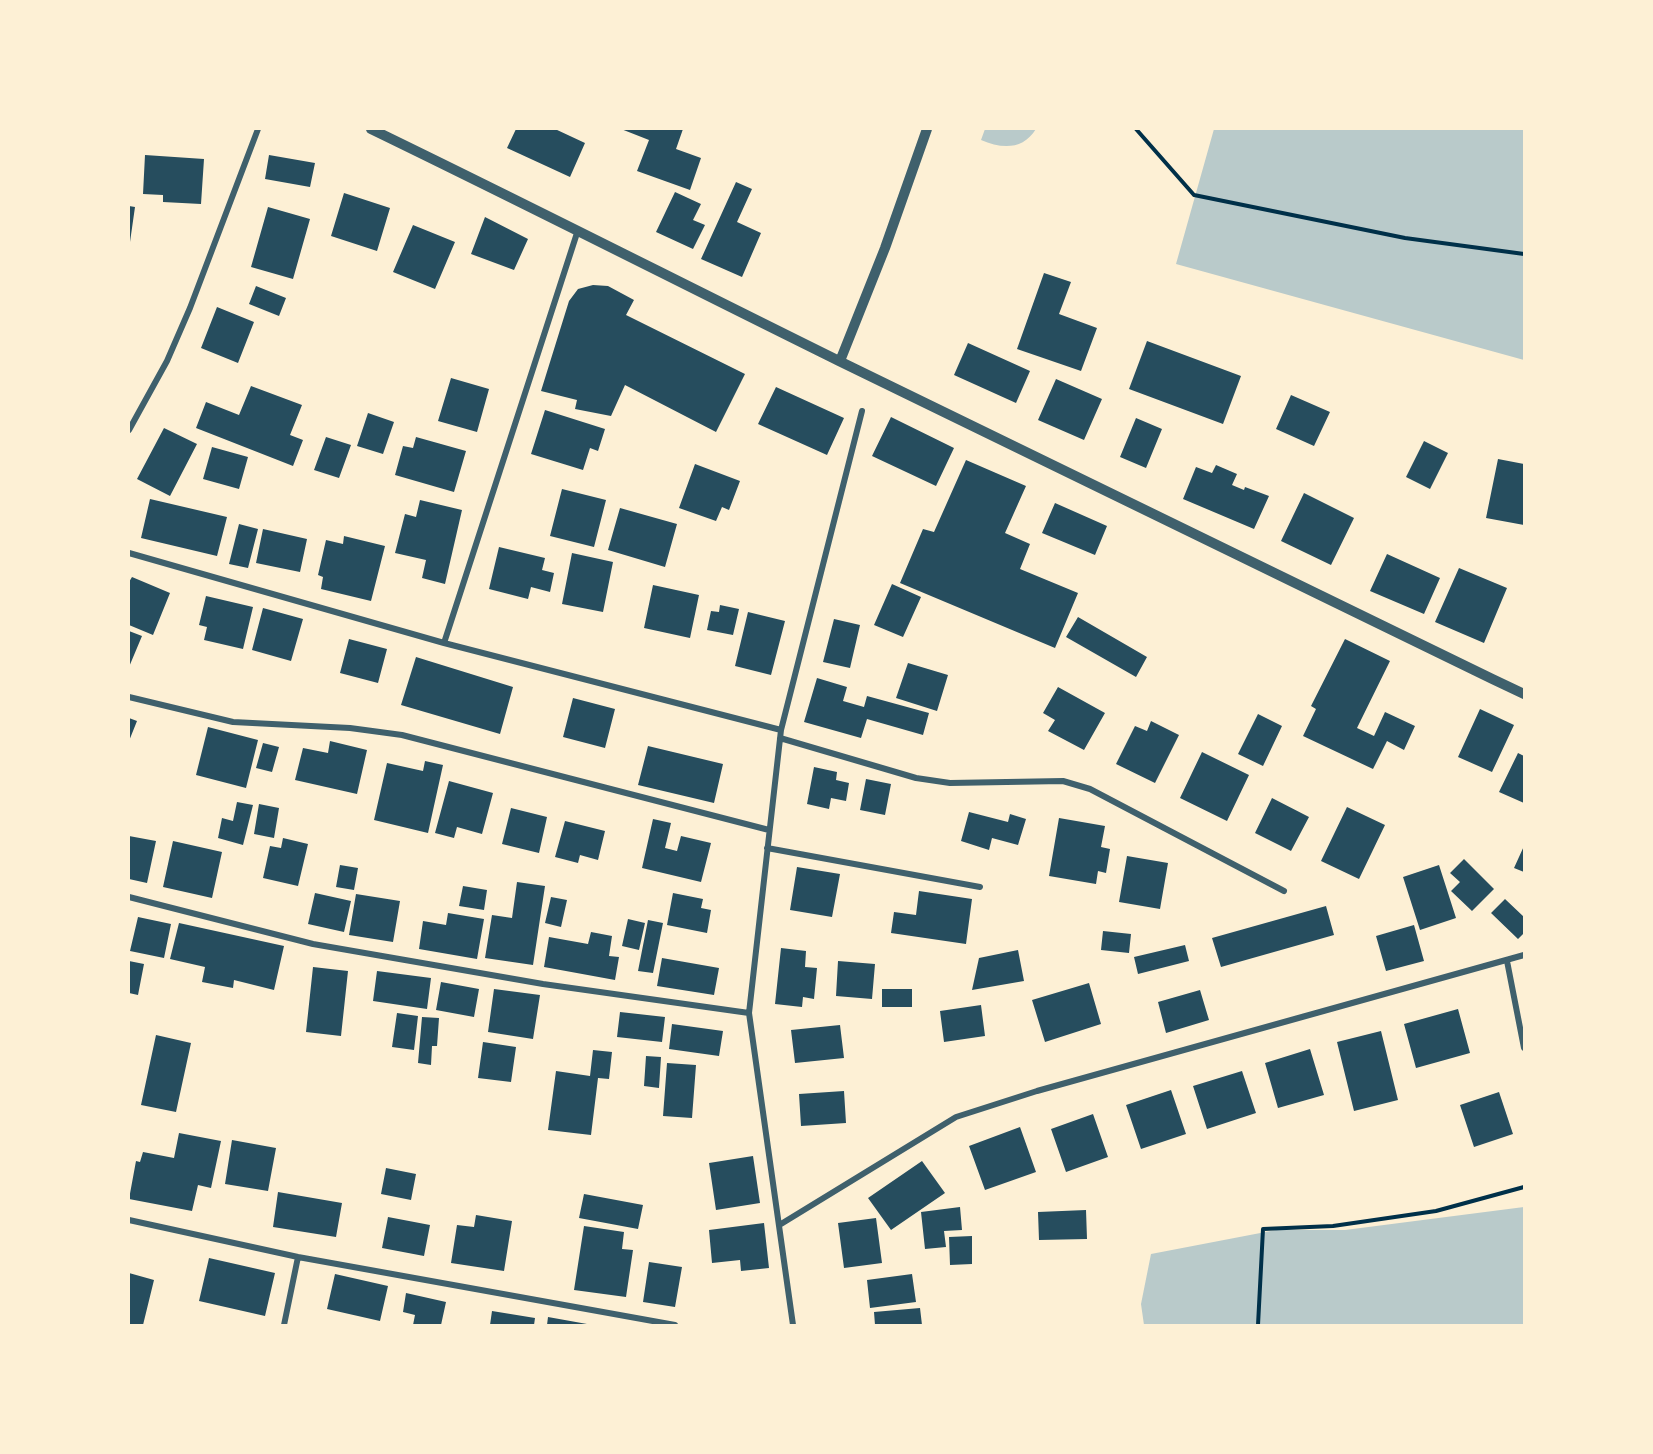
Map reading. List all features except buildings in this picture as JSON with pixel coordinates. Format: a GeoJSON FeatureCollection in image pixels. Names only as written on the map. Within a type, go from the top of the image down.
{"type":"FeatureCollection","features":[{"type":"Feature","properties":{"kind":"street"},"geometry":{"type":"LineString","coordinates":[[129,430],[167,361],[190,309],[258,129]]}},
{"type":"Feature","properties":{"kind":"street"},"geometry":{"type":"LineString","coordinates":[[371,129],[579,229],[840,362],[1524,694]]}},
{"type":"Feature","properties":{"kind":"street"},"geometry":{"type":"LineString","coordinates":[[840,362],[885,248],[927,129]]}},
{"type":"Feature","properties":{"kind":"street"},"geometry":{"type":"LineString","coordinates":[[444,643],[579,229]]}},
{"type":"Feature","properties":{"kind":"street"},"geometry":{"type":"LineString","coordinates":[[793,1325],[781,1224],[749,1013],[780,738],[862,411]]}},
{"type":"Feature","properties":{"kind":"street"},"geometry":{"type":"LineString","coordinates":[[129,553],[444,643],[782,730]]}},
{"type":"Feature","properties":{"kind":"street"},"geometry":{"type":"LineString","coordinates":[[129,698],[234,722],[350,728],[402,735],[769,830]]}},
{"type":"Feature","properties":{"kind":"street"},"geometry":{"type":"LineString","coordinates":[[780,738],[916,778],[950,783],[1063,781],[1090,789],[1284,891]]}},
{"type":"Feature","properties":{"kind":"street"},"geometry":{"type":"LineString","coordinates":[[767,848],[832,858],[981,887]]}},
{"type":"Feature","properties":{"kind":"street"},"geometry":{"type":"LineString","coordinates":[[129,897],[313,944],[543,984],[749,1013]]}},
{"type":"Feature","properties":{"kind":"street"},"geometry":{"type":"LineString","coordinates":[[781,1224],[956,1117],[1037,1091],[1524,955]]}},
{"type":"Feature","properties":{"kind":"street"},"geometry":{"type":"LineString","coordinates":[[1507,961],[1524,1048]]}},
{"type":"Feature","properties":{"kind":"street"},"geometry":{"type":"LineString","coordinates":[[129,1220],[298,1257],[675,1325]]}},
{"type":"Feature","properties":{"kind":"street"},"geometry":{"type":"LineString","coordinates":[[284,1325],[298,1257]]}},
{"type":"Feature","properties":{"kind":"path"},"geometry":{"type":"LineString","coordinates":[[1136,129],[1194,195],[1405,238],[1524,254]]}},
{"type":"Feature","properties":{"kind":"path"},"geometry":{"type":"LineString","coordinates":[[1258,1325],[1263,1229],[1333,1226],[1436,1211],[1524,1187]]}},
{"type":"Feature","properties":{"kind":"shaded area"},"geometry":{"type":"Polygon","coordinates":[[[985,129],[1036,129],[1025,141],[1004,146],[981,140],[985,129]]]}},
{"type":"Feature","properties":{"kind":"shaded area"},"geometry":{"type":"Polygon","coordinates":[[[1214,129],[1524,129],[1524,360],[1176,264],[1214,129]]]}},
{"type":"Feature","properties":{"kind":"shaded area"},"geometry":{"type":"Polygon","coordinates":[[[1524,1207],[1524,1325],[1144,1325],[1141,1304],[1151,1254],[1276,1230],[1345,1230],[1524,1207]]]}}]}
